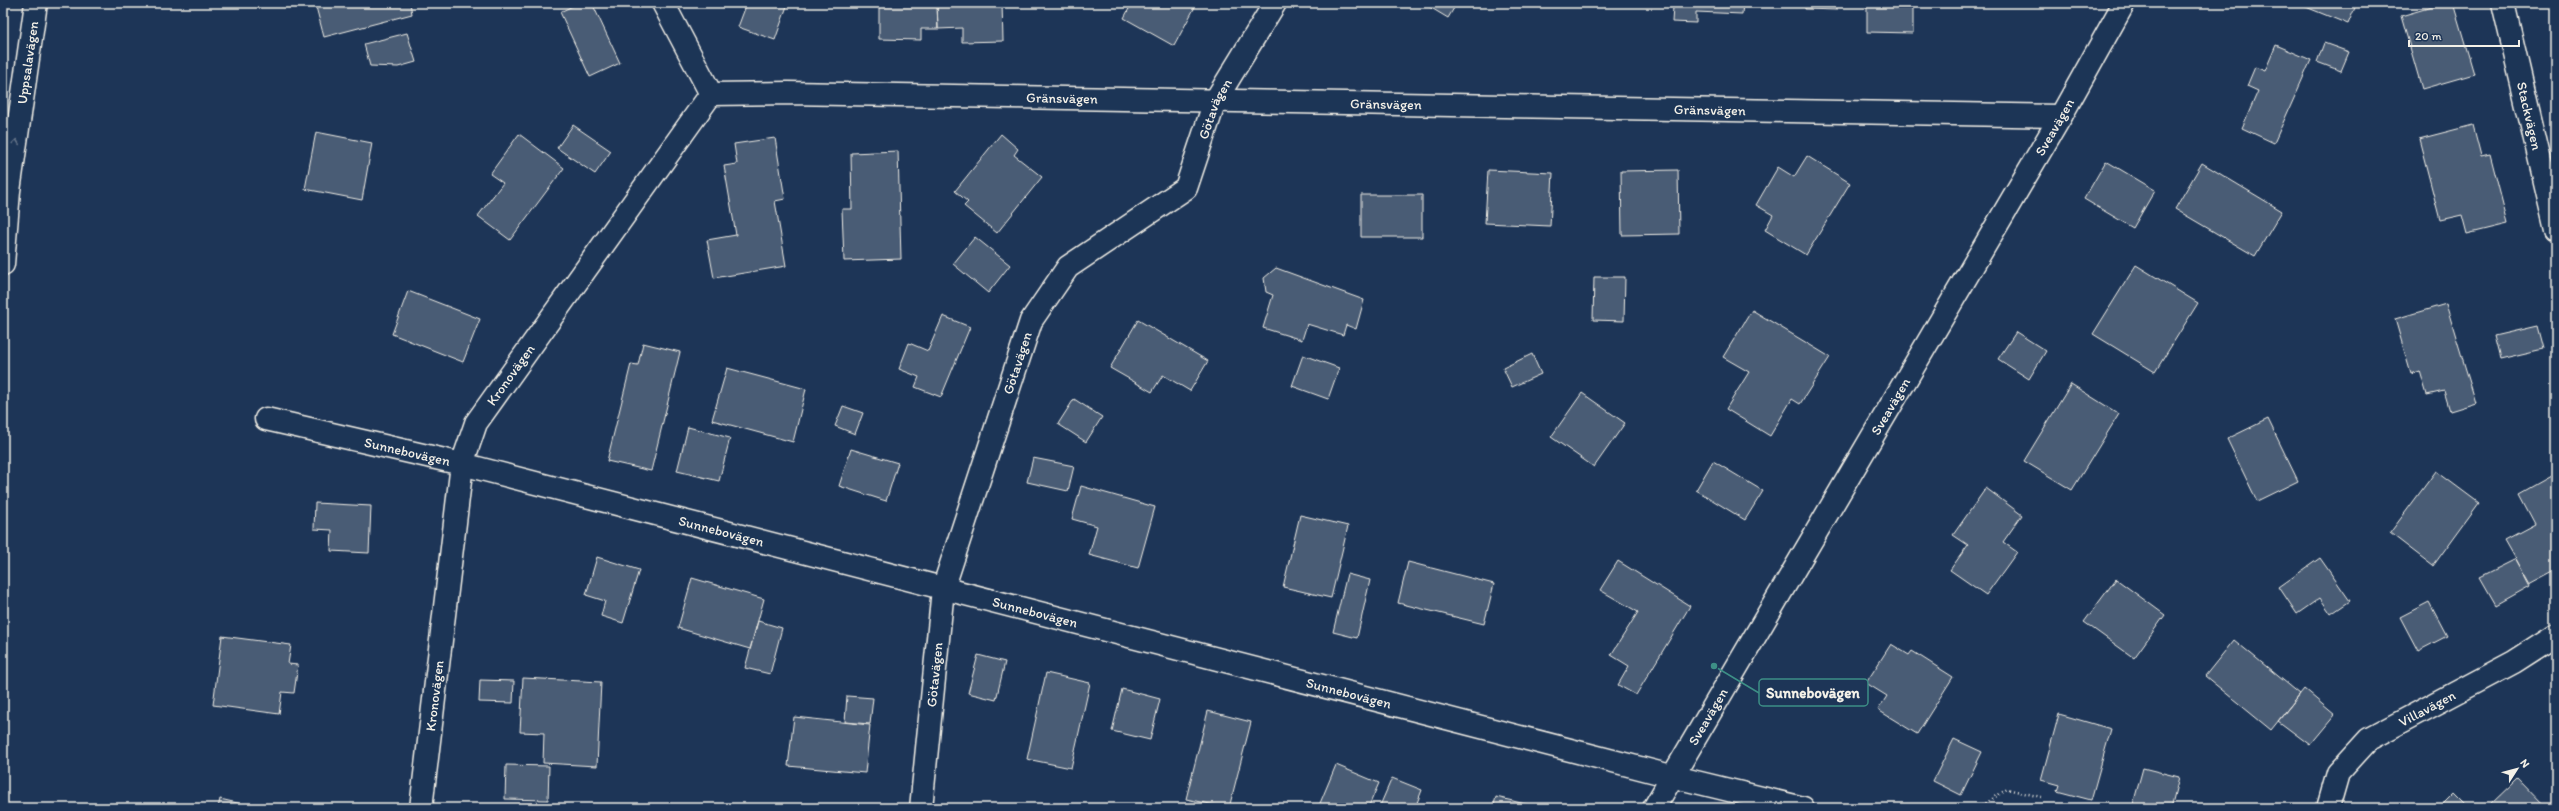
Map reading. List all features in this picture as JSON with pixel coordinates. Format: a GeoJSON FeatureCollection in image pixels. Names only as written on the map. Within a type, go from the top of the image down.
{"type":"FeatureCollection","features":[{"type":"Feature","properties":{"kind":"main road","name":"Uppsalavägen"},"geometry":{"type":"LineString","coordinates":[[3,264],[9,191],[36,3]]}},
{"type":"Feature","properties":{"kind":"main road"},"geometry":{"type":"LineString","coordinates":[[663,3],[711,94]]}},
{"type":"Feature","properties":{"kind":"main road","name":"Götavägen"},"geometry":{"type":"LineString","coordinates":[[921,808],[943,589],[1031,321],[1068,267],[1186,188],[1215,101],[1275,3]]}},
{"type":"Feature","properties":{"kind":"main road","name":"Sveavägen"},"geometry":{"type":"LineString","coordinates":[[1654,808],[1671,776],[2061,116],[2124,3]]}},
{"type":"Feature","properties":{"kind":"main road","name":"Stackvägen"},"geometry":{"type":"LineString","coordinates":[[2503,3],[2556,229]]}},
{"type":"Feature","properties":{"kind":"main road","name":"Gränsvägen"},"geometry":{"type":"LineString","coordinates":[[711,94],[796,93],[2061,116]]}},
{"type":"Feature","properties":{"kind":"main road","name":"Kronovägen"},"geometry":{"type":"LineString","coordinates":[[422,808],[462,464],[476,423],[711,94]]}},
{"type":"Feature","properties":{"kind":"main road","name":"Sunnebovägen"},"geometry":{"type":"LineString","coordinates":[[266,419],[462,464],[1671,776],[1803,808]]}},
{"type":"Feature","properties":{"kind":"main road","name":"Villavägen"},"geometry":{"type":"LineString","coordinates":[[2328,808],[2338,773],[2369,739],[2514,662],[2556,635]]}},
{"type":"Feature","properties":{"kind":"path"},"geometry":{"type":"LineString","coordinates":[[1979,808],[2007,789],[2041,797]]}},
{"type":"Feature","properties":{"kind":"building"},"geometry":{"type":"Polygon","coordinates":[[[315,3],[410,3],[412,14],[324,37],[315,3]]]}},
{"type":"Feature","properties":{"kind":"building"},"geometry":{"type":"Polygon","coordinates":[[[579,3],[592,3],[620,63],[590,77],[560,12],[579,3]]]}},
{"type":"Feature","properties":{"kind":"building"},"geometry":{"type":"Polygon","coordinates":[[[747,3],[788,3],[775,40],[738,27],[747,3]]]}},
{"type":"Feature","properties":{"kind":"building"},"geometry":{"type":"Polygon","coordinates":[[[879,3],[937,3],[938,29],[921,29],[921,40],[879,39],[879,3]]]}},
{"type":"Feature","properties":{"kind":"building"},"geometry":{"type":"Polygon","coordinates":[[[937,3],[1002,3],[1003,41],[962,42],[962,28],[938,29],[937,3]]]}},
{"type":"Feature","properties":{"kind":"building"},"geometry":{"type":"Polygon","coordinates":[[[1132,3],[1197,3],[1174,46],[1124,18],[1132,3]]]}},
{"type":"Feature","properties":{"kind":"building"},"geometry":{"type":"Polygon","coordinates":[[[1423,3],[1457,3],[1448,18],[1423,3]]]}},
{"type":"Feature","properties":{"kind":"building"},"geometry":{"type":"Polygon","coordinates":[[[1670,3],[1743,3],[1742,14],[1696,12],[1696,23],[1672,22],[1673,7],[1669,7],[1670,3]]]}},
{"type":"Feature","properties":{"kind":"building"},"geometry":{"type":"Polygon","coordinates":[[[1805,3],[1836,3],[1836,10],[1805,9],[1805,3]]]}},
{"type":"Feature","properties":{"kind":"building"},"geometry":{"type":"Polygon","coordinates":[[[1867,3],[1913,3],[1913,33],[1867,32],[1867,3]]]}},
{"type":"Feature","properties":{"kind":"building"},"geometry":{"type":"Polygon","coordinates":[[[2296,3],[2357,3],[2348,24],[2296,3]]]}},
{"type":"Feature","properties":{"kind":"building"},"geometry":{"type":"Polygon","coordinates":[[[2445,3],[2453,3],[2474,74],[2422,89],[2401,16],[2445,3]]]}},
{"type":"Feature","properties":{"kind":"building"},"geometry":{"type":"Polygon","coordinates":[[[407,33],[416,62],[398,67],[370,66],[364,44],[407,33]]]}},
{"type":"Feature","properties":{"kind":"building"},"geometry":{"type":"Polygon","coordinates":[[[2324,43],[2349,52],[2341,71],[2317,62],[2324,43]]]}},
{"type":"Feature","properties":{"kind":"building"},"geometry":{"type":"Polygon","coordinates":[[[2276,45],[2311,60],[2274,143],[2242,128],[2258,91],[2247,86],[2255,67],[2265,71],[2276,45]]]}},
{"type":"Feature","properties":{"kind":"building"},"geometry":{"type":"Polygon","coordinates":[[[573,125],[611,151],[595,174],[557,148],[573,125]]]}},
{"type":"Feature","properties":{"kind":"building"},"geometry":{"type":"Polygon","coordinates":[[[2473,125],[2481,156],[2490,154],[2508,224],[2467,234],[2462,215],[2440,220],[2419,139],[2473,125]]]}},
{"type":"Feature","properties":{"kind":"building"},"geometry":{"type":"Polygon","coordinates":[[[316,132],[372,143],[362,200],[305,189],[316,132]]]}},
{"type":"Feature","properties":{"kind":"building"},"geometry":{"type":"Polygon","coordinates":[[[519,134],[564,168],[510,240],[478,216],[503,183],[490,174],[519,134]]]}},
{"type":"Feature","properties":{"kind":"building"},"geometry":{"type":"Polygon","coordinates":[[[1001,134],[1018,149],[1014,155],[1042,177],[997,233],[964,206],[968,202],[955,191],[1001,134]]]}},
{"type":"Feature","properties":{"kind":"building"},"geometry":{"type":"Polygon","coordinates":[[[775,138],[785,199],[775,201],[786,266],[714,278],[707,240],[736,235],[724,166],[737,164],[734,144],[775,138]]]}},
{"type":"Feature","properties":{"kind":"building"},"geometry":{"type":"Polygon","coordinates":[[[898,151],[901,259],[844,261],[842,209],[852,209],[851,153],[898,151]]]}},
{"type":"Feature","properties":{"kind":"building"},"geometry":{"type":"Polygon","coordinates":[[[1807,156],[1850,183],[1806,255],[1765,230],[1773,215],[1756,205],[1778,167],[1794,177],[1807,156]]]}},
{"type":"Feature","properties":{"kind":"building"},"geometry":{"type":"Polygon","coordinates":[[[2106,161],[2155,190],[2133,228],[2084,199],[2106,161]]]}},
{"type":"Feature","properties":{"kind":"building"},"geometry":{"type":"Polygon","coordinates":[[[2202,163],[2282,211],[2255,256],[2175,209],[2202,163]]]}},
{"type":"Feature","properties":{"kind":"building"},"geometry":{"type":"Polygon","coordinates":[[[1488,170],[1553,173],[1550,226],[1485,223],[1488,170]]]}},
{"type":"Feature","properties":{"kind":"building"},"geometry":{"type":"Polygon","coordinates":[[[1678,170],[1679,234],[1622,235],[1621,171],[1678,170]]]}},
{"type":"Feature","properties":{"kind":"building"},"geometry":{"type":"Polygon","coordinates":[[[1361,195],[1422,195],[1422,237],[1361,237],[1361,195]]]}},
{"type":"Feature","properties":{"kind":"building"},"geometry":{"type":"Polygon","coordinates":[[[975,237],[1010,265],[988,293],[953,264],[975,237]]]}},
{"type":"Feature","properties":{"kind":"building"},"geometry":{"type":"Polygon","coordinates":[[[2136,265],[2198,303],[2155,372],[2093,334],[2136,265]]]}},
{"type":"Feature","properties":{"kind":"building"},"geometry":{"type":"Polygon","coordinates":[[[1276,268],[1364,300],[1356,329],[1346,325],[1343,335],[1307,324],[1302,340],[1263,328],[1273,295],[1266,292],[1264,278],[1276,268]]]}},
{"type":"Feature","properties":{"kind":"building"},"geometry":{"type":"Polygon","coordinates":[[[1594,277],[1625,277],[1624,321],[1593,320],[1594,277]]]}},
{"type":"Feature","properties":{"kind":"building"},"geometry":{"type":"Polygon","coordinates":[[[408,291],[480,319],[463,362],[392,334],[408,291]]]}},
{"type":"Feature","properties":{"kind":"building"},"geometry":{"type":"Polygon","coordinates":[[[2446,304],[2476,403],[2450,411],[2444,391],[2427,395],[2420,371],[2411,374],[2395,319],[2446,304]]]}},
{"type":"Feature","properties":{"kind":"building"},"geometry":{"type":"Polygon","coordinates":[[[1752,310],[1830,357],[1800,404],[1792,399],[1770,436],[1726,409],[1749,372],[1723,357],[1752,310]]]}},
{"type":"Feature","properties":{"kind":"building"},"geometry":{"type":"Polygon","coordinates":[[[943,316],[970,327],[941,397],[915,387],[919,377],[899,369],[909,343],[928,351],[943,316]]]}},
{"type":"Feature","properties":{"kind":"building"},"geometry":{"type":"Polygon","coordinates":[[[1138,320],[1208,361],[1190,391],[1163,375],[1152,392],[1110,368],[1138,320]]]}},
{"type":"Feature","properties":{"kind":"building"},"geometry":{"type":"Polygon","coordinates":[[[2537,326],[2543,349],[2500,359],[2494,336],[2537,326]]]}},
{"type":"Feature","properties":{"kind":"building"},"geometry":{"type":"Polygon","coordinates":[[[2016,332],[2046,351],[2029,379],[1998,359],[2016,332]]]}},
{"type":"Feature","properties":{"kind":"building"},"geometry":{"type":"Polygon","coordinates":[[[643,343],[680,352],[651,471],[607,461],[631,364],[638,365],[643,343]]]}},
{"type":"Feature","properties":{"kind":"building"},"geometry":{"type":"Polygon","coordinates":[[[1532,354],[1541,374],[1512,387],[1503,368],[1532,354]]]}},
{"type":"Feature","properties":{"kind":"building"},"geometry":{"type":"Polygon","coordinates":[[[1303,355],[1339,368],[1328,399],[1292,386],[1303,355]]]}},
{"type":"Feature","properties":{"kind":"building"},"geometry":{"type":"Polygon","coordinates":[[[727,368],[806,389],[793,442],[712,420],[727,368]]]}},
{"type":"Feature","properties":{"kind":"building"},"geometry":{"type":"Polygon","coordinates":[[[2071,384],[2119,414],[2072,490],[2024,461],[2071,384]]]}},
{"type":"Feature","properties":{"kind":"building"},"geometry":{"type":"Polygon","coordinates":[[[1582,393],[1625,423],[1594,467],[1551,437],[1582,393]]]}},
{"type":"Feature","properties":{"kind":"building"},"geometry":{"type":"Polygon","coordinates":[[[1074,399],[1102,417],[1086,442],[1058,424],[1074,399]]]}},
{"type":"Feature","properties":{"kind":"building"},"geometry":{"type":"Polygon","coordinates":[[[843,406],[863,413],[855,434],[835,426],[843,406]]]}},
{"type":"Feature","properties":{"kind":"building"},"geometry":{"type":"Polygon","coordinates":[[[2268,419],[2298,481],[2257,501],[2227,439],[2268,419]]]}},
{"type":"Feature","properties":{"kind":"building"},"geometry":{"type":"Polygon","coordinates":[[[688,427],[730,438],[719,481],[677,471],[688,427]]]}},
{"type":"Feature","properties":{"kind":"building"},"geometry":{"type":"Polygon","coordinates":[[[851,449],[898,463],[886,501],[839,486],[851,449]]]}},
{"type":"Feature","properties":{"kind":"building"},"geometry":{"type":"Polygon","coordinates":[[[1033,458],[1074,466],[1068,491],[1027,482],[1033,458]]]}},
{"type":"Feature","properties":{"kind":"building"},"geometry":{"type":"Polygon","coordinates":[[[1713,461],[1763,491],[1745,520],[1696,490],[1713,461]]]}},
{"type":"Feature","properties":{"kind":"building"},"geometry":{"type":"Polygon","coordinates":[[[2436,471],[2479,503],[2433,566],[2390,533],[2436,471]]]}},
{"type":"Feature","properties":{"kind":"building"},"geometry":{"type":"Polygon","coordinates":[[[2551,476],[2556,486],[2556,570],[2530,584],[2505,540],[2535,524],[2519,494],[2551,476]]]}},
{"type":"Feature","properties":{"kind":"building"},"geometry":{"type":"Polygon","coordinates":[[[1081,486],[1155,507],[1138,568],[1089,555],[1097,526],[1072,519],[1081,486]]]}},
{"type":"Feature","properties":{"kind":"building"},"geometry":{"type":"Polygon","coordinates":[[[1986,488],[2022,515],[2003,542],[2017,552],[1986,595],[1950,570],[1968,545],[1953,535],[1986,488]]]}},
{"type":"Feature","properties":{"kind":"building"},"geometry":{"type":"Polygon","coordinates":[[[315,503],[371,506],[369,553],[331,551],[332,530],[314,529],[315,503]]]}},
{"type":"Feature","properties":{"kind":"building"},"geometry":{"type":"Polygon","coordinates":[[[1300,515],[1348,526],[1331,598],[1283,587],[1300,515]]]}},
{"type":"Feature","properties":{"kind":"building"},"geometry":{"type":"Polygon","coordinates":[[[597,557],[639,570],[623,623],[601,616],[605,601],[586,595],[597,557]]]}},
{"type":"Feature","properties":{"kind":"building"},"geometry":{"type":"Polygon","coordinates":[[[2320,558],[2350,601],[2331,614],[2320,598],[2297,614],[2279,587],[2320,558]]]}},
{"type":"Feature","properties":{"kind":"building"},"geometry":{"type":"Polygon","coordinates":[[[2516,559],[2530,586],[2496,605],[2480,577],[2516,559]]]}},
{"type":"Feature","properties":{"kind":"building"},"geometry":{"type":"Polygon","coordinates":[[[1618,561],[1690,606],[1636,695],[1618,685],[1629,666],[1611,655],[1638,612],[1600,590],[1618,561]]]}},
{"type":"Feature","properties":{"kind":"building"},"geometry":{"type":"Polygon","coordinates":[[[1408,562],[1494,584],[1484,624],[1398,603],[1408,562]]]}},
{"type":"Feature","properties":{"kind":"building"},"geometry":{"type":"Polygon","coordinates":[[[1347,574],[1370,580],[1357,638],[1333,632],[1347,574]]]}},
{"type":"Feature","properties":{"kind":"building"},"geometry":{"type":"Polygon","coordinates":[[[692,578],[764,599],[750,649],[678,628],[692,578]]]}},
{"type":"Feature","properties":{"kind":"building"},"geometry":{"type":"Polygon","coordinates":[[[2116,579],[2165,615],[2134,658],[2084,622],[2116,579]]]}},
{"type":"Feature","properties":{"kind":"building"},"geometry":{"type":"Polygon","coordinates":[[[2429,602],[2447,636],[2418,651],[2400,617],[2429,602]]]}},
{"type":"Feature","properties":{"kind":"building"},"geometry":{"type":"Polygon","coordinates":[[[758,621],[782,628],[770,674],[745,668],[758,621]]]}},
{"type":"Feature","properties":{"kind":"building"},"geometry":{"type":"Polygon","coordinates":[[[222,636],[291,645],[288,664],[298,665],[294,693],[282,692],[279,714],[213,705],[222,636]]]}},
{"type":"Feature","properties":{"kind":"building"},"geometry":{"type":"Polygon","coordinates":[[[2234,640],[2300,694],[2271,730],[2205,676],[2234,640]]]}},
{"type":"Feature","properties":{"kind":"building"},"geometry":{"type":"Polygon","coordinates":[[[1891,644],[1909,655],[1912,651],[1953,677],[1917,734],[1878,710],[1887,696],[1866,683],[1891,644]]]}},
{"type":"Feature","properties":{"kind":"building"},"geometry":{"type":"Polygon","coordinates":[[[978,655],[1005,662],[996,700],[968,693],[978,655]]]}},
{"type":"Feature","properties":{"kind":"building"},"geometry":{"type":"Polygon","coordinates":[[[1046,673],[1090,683],[1071,768],[1027,759],[1046,673]]]}},
{"type":"Feature","properties":{"kind":"building"},"geometry":{"type":"Polygon","coordinates":[[[523,678],[601,682],[597,766],[543,763],[544,733],[520,732],[523,678]]]}},
{"type":"Feature","properties":{"kind":"building"},"geometry":{"type":"Polygon","coordinates":[[[480,680],[514,681],[513,703],[479,702],[480,680]]]}},
{"type":"Feature","properties":{"kind":"building"},"geometry":{"type":"Polygon","coordinates":[[[1122,689],[1160,699],[1150,740],[1112,731],[1122,689]]]}},
{"type":"Feature","properties":{"kind":"building"},"geometry":{"type":"Polygon","coordinates":[[[2304,689],[2335,715],[2310,745],[2278,721],[2304,689]]]}},
{"type":"Feature","properties":{"kind":"building"},"geometry":{"type":"Polygon","coordinates":[[[847,696],[873,698],[870,724],[845,722],[847,696]]]}},
{"type":"Feature","properties":{"kind":"building"},"geometry":{"type":"Polygon","coordinates":[[[1208,711],[1251,722],[1229,808],[1186,799],[1208,711]]]}},
{"type":"Feature","properties":{"kind":"building"},"geometry":{"type":"Polygon","coordinates":[[[2059,714],[2111,729],[2091,800],[2057,791],[2059,785],[2041,780],[2059,714]]]}},
{"type":"Feature","properties":{"kind":"building"},"geometry":{"type":"Polygon","coordinates":[[[794,717],[870,725],[865,773],[788,766],[794,717]]]}},
{"type":"Feature","properties":{"kind":"building"},"geometry":{"type":"Polygon","coordinates":[[[1954,739],[1982,752],[1961,795],[1933,781],[1954,739]]]}},
{"type":"Feature","properties":{"kind":"building"},"geometry":{"type":"Polygon","coordinates":[[[506,765],[549,766],[548,800],[505,799],[506,765]]]}},
{"type":"Feature","properties":{"kind":"building"},"geometry":{"type":"Polygon","coordinates":[[[1336,765],[1379,783],[1368,808],[1318,808],[1336,765]]]}},
{"type":"Feature","properties":{"kind":"building"},"geometry":{"type":"Polygon","coordinates":[[[2143,768],[2179,777],[2171,808],[2132,808],[2143,768]]]}},
{"type":"Feature","properties":{"kind":"building"},"geometry":{"type":"Polygon","coordinates":[[[1392,778],[1422,790],[1415,808],[1379,808],[1392,778]]]}},
{"type":"Feature","properties":{"kind":"building"},"geometry":{"type":"Polygon","coordinates":[[[2517,778],[2546,808],[2486,808],[2517,778]]]}},
{"type":"Feature","properties":{"kind":"building"},"geometry":{"type":"Polygon","coordinates":[[[2454,793],[2469,808],[2439,808],[2454,793]]]}},
{"type":"Feature","properties":{"kind":"building"},"geometry":{"type":"Polygon","coordinates":[[[1496,797],[1542,808],[1493,808],[1496,797]]]}},
{"type":"Feature","properties":{"kind":"building"},"geometry":{"type":"Polygon","coordinates":[[[220,799],[259,808],[218,808],[220,799]]]}},
{"type":"Feature","properties":{"kind":"place","name":"Sunnebovägen"},"geometry":{"type":"Point","coordinates":[1714,666]}}]}
